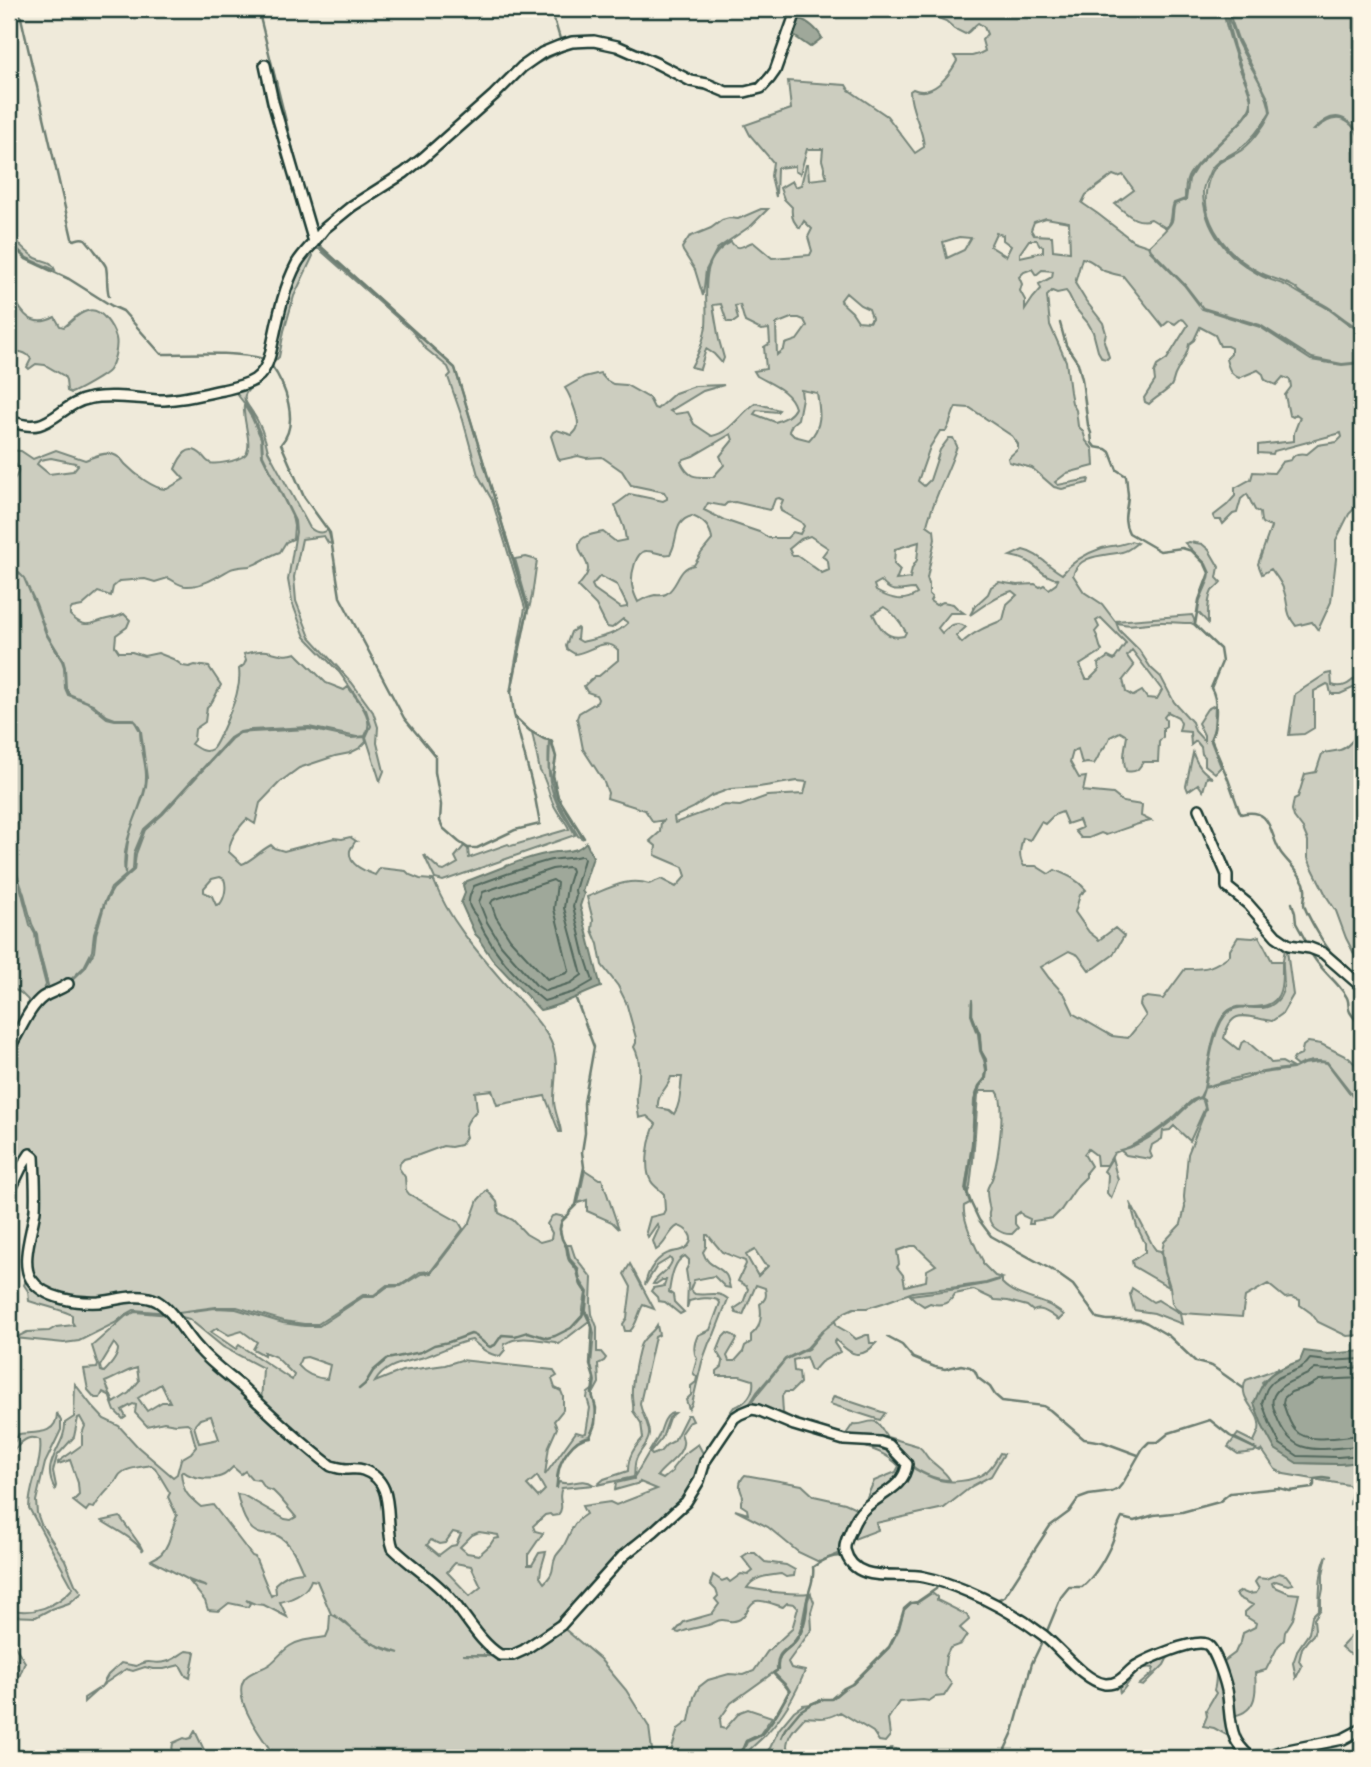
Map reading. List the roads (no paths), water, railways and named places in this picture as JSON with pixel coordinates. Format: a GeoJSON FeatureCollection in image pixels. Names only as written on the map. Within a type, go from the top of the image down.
{"type":"FeatureCollection","features":[{"type":"Feature","properties":{"kind":"street"},"geometry":{"type":"LineString","coordinates":[[9,420],[35,426],[90,398],[167,400],[244,386],[254,381],[262,373],[270,356],[277,322],[297,264],[325,228],[352,206],[423,158],[522,67],[547,51],[572,42],[594,41],[634,53],[691,81],[726,92],[745,92],[761,88],[770,78],[797,9]]}},
{"type":"Feature","properties":{"kind":"street"},"geometry":{"type":"LineString","coordinates":[[265,65],[273,102],[314,242]]}},
{"type":"Feature","properties":{"kind":"street"},"geometry":{"type":"LineString","coordinates":[[1199,809],[1227,875],[1227,887],[1248,904],[1276,936],[1289,945],[1323,953],[1362,987]]}},
{"type":"Feature","properties":{"kind":"street"},"geometry":{"type":"LineString","coordinates":[[9,1048],[27,1016],[40,1000],[68,984]]}},
{"type":"Feature","properties":{"kind":"street"},"geometry":{"type":"LineString","coordinates":[[9,1193],[30,1154],[34,1157],[34,1213],[27,1265],[29,1276],[36,1284],[47,1293],[70,1300],[97,1302],[146,1297],[159,1302],[198,1349],[331,1466],[361,1469],[374,1475],[384,1485],[393,1548],[435,1582],[480,1637],[500,1655],[513,1655],[524,1650],[561,1625],[623,1556],[686,1502],[699,1481],[705,1461],[734,1418],[746,1411],[758,1409],[794,1425],[844,1440],[889,1445],[907,1464],[905,1476],[865,1507],[845,1541],[845,1549],[851,1563],[864,1572],[874,1575],[922,1576],[976,1595],[1031,1626],[1061,1650],[1089,1678],[1105,1684],[1121,1681],[1138,1664],[1192,1643],[1204,1643],[1212,1649],[1228,1694],[1235,1740],[1256,1758],[1343,1739],[1362,1730]]}},
{"type":"Feature","properties":{"kind":"water"},"geometry":{"type":"Polygon","coordinates":[[[799,19],[812,26],[822,38],[810,47],[790,33],[799,19]]]}},
{"type":"Feature","properties":{"kind":"water"},"geometry":{"type":"Polygon","coordinates":[[[586,842],[593,857],[580,906],[601,987],[540,1010],[492,959],[475,934],[461,903],[465,893],[463,885],[467,881],[522,860],[572,850],[586,842]]]}},
{"type":"Feature","properties":{"kind":"water"},"geometry":{"type":"Polygon","coordinates":[[[1304,1351],[1328,1354],[1362,1351],[1362,1462],[1297,1463],[1275,1449],[1263,1427],[1254,1403],[1262,1386],[1276,1371],[1300,1361],[1304,1351]]]}},
{"type":"Feature","properties":{"kind":"waterway"},"geometry":{"type":"LineString","coordinates":[[19,9],[72,238],[85,239],[105,265],[109,296]]}},
{"type":"Feature","properties":{"kind":"waterway"},"geometry":{"type":"LineString","coordinates":[[258,9],[304,194]]}},
{"type":"Feature","properties":{"kind":"waterway"},"geometry":{"type":"LineString","coordinates":[[551,9],[561,42]]}},
{"type":"Feature","properties":{"kind":"waterway"},"geometry":{"type":"LineString","coordinates":[[531,66],[562,51],[563,47]]}},
{"type":"Feature","properties":{"kind":"waterway"},"geometry":{"type":"LineString","coordinates":[[496,99],[511,84]]}},
{"type":"Feature","properties":{"kind":"waterway"},"geometry":{"type":"LineString","coordinates":[[433,155],[457,134]]}},
{"type":"Feature","properties":{"kind":"waterway"},"geometry":{"type":"LineString","coordinates":[[376,196],[407,178],[428,159]]}},
{"type":"Feature","properties":{"kind":"waterway"},"geometry":{"type":"LineString","coordinates":[[326,233],[368,201]]}},
{"type":"Feature","properties":{"kind":"waterway"},"geometry":{"type":"LineString","coordinates":[[9,242],[26,259],[69,279],[123,311],[161,354],[226,354],[264,359]]}},
{"type":"Feature","properties":{"kind":"waterway"},"geometry":{"type":"LineString","coordinates":[[276,346],[271,365],[281,382],[290,415],[287,435],[281,444],[304,497],[330,533],[340,597],[404,718],[435,756],[441,805],[440,821],[443,828],[468,848],[477,848],[515,830],[540,824],[511,692],[528,609],[455,368],[317,243]]}},
{"type":"Feature","properties":{"kind":"waterway"},"geometry":{"type":"LineString","coordinates":[[285,306],[308,254]]}},
{"type":"Feature","properties":{"kind":"waterway"},"geometry":{"type":"LineString","coordinates":[[1060,323],[1066,345],[1078,363],[1092,443],[1095,447],[1110,452],[1117,470],[1126,476],[1128,494],[1125,518],[1129,533],[1160,551],[1182,548],[1192,551],[1205,564],[1209,573],[1199,600],[1195,625],[1220,649],[1222,662],[1211,688],[1216,713],[1211,739],[1239,810],[1241,814],[1259,814],[1265,818],[1281,853],[1304,883],[1304,904],[1311,921],[1329,949],[1352,974]]}},
{"type":"Feature","properties":{"kind":"waterway"},"geometry":{"type":"LineString","coordinates":[[516,718],[530,731],[552,742],[556,757],[553,775],[558,797],[584,838]]}},
{"type":"Feature","properties":{"kind":"waterway"},"geometry":{"type":"LineString","coordinates":[[1292,903],[1296,923],[1308,945]]}},
{"type":"Feature","properties":{"kind":"waterway"},"geometry":{"type":"LineString","coordinates":[[1310,951],[1346,996],[1350,1012],[1362,1031]]}},
{"type":"Feature","properties":{"kind":"waterway"},"geometry":{"type":"LineString","coordinates":[[557,1488],[564,1457],[578,1441],[590,1437],[595,1424],[596,1408],[592,1394],[594,1378],[590,1365],[592,1327],[585,1310],[587,1293],[581,1285],[577,1268],[569,1260],[560,1229],[562,1221],[576,1205],[584,1167],[584,1103],[594,1047],[576,999]]}},
{"type":"Feature","properties":{"kind":"waterway"},"geometry":{"type":"LineString","coordinates":[[972,1002],[972,1015],[987,1070],[975,1100],[966,1189],[979,1220],[991,1236],[1052,1270],[1073,1285],[1097,1318],[1140,1320],[1147,1323],[1169,1336],[1196,1362],[1212,1366],[1243,1388]]}},
{"type":"Feature","properties":{"kind":"waterway"},"geometry":{"type":"LineString","coordinates":[[359,1389],[387,1359],[421,1352],[434,1345],[471,1334],[490,1347],[495,1345],[502,1335],[515,1336],[528,1332],[547,1338],[571,1328],[584,1311]]}},
{"type":"Feature","properties":{"kind":"waterway"},"geometry":{"type":"LineString","coordinates":[[887,1337],[902,1345],[913,1358],[935,1367],[970,1367],[1002,1401],[1043,1406],[1084,1439],[1103,1442],[1138,1455]]}},
{"type":"Feature","properties":{"kind":"waterway"},"geometry":{"type":"LineString","coordinates":[[996,1600],[1004,1597],[1050,1526],[1069,1512],[1078,1499],[1118,1489],[1149,1442],[1158,1442],[1169,1433],[1210,1420],[1230,1436],[1256,1449]]}},
{"type":"Feature","properties":{"kind":"waterway"},"geometry":{"type":"LineString","coordinates":[[1001,1758],[1013,1732],[1032,1663],[1061,1597],[1069,1587],[1082,1587],[1095,1573],[1122,1518],[1134,1521],[1154,1515],[1182,1512],[1219,1502],[1230,1493],[1312,1488],[1314,1479],[1330,1479]]}},
{"type":"Feature","properties":{"kind":"waterway"},"geometry":{"type":"LineString","coordinates":[[735,1758],[746,1741],[758,1736],[765,1729],[789,1691],[773,1673],[778,1670],[781,1655],[794,1643],[802,1629],[813,1580],[813,1567],[832,1557],[845,1557]]}},
{"type":"Feature","properties":{"kind":"waterway"},"geometry":{"type":"LineString","coordinates":[[882,1571],[900,1571]]}},
{"type":"Feature","properties":{"kind":"waterway"},"geometry":{"type":"LineString","coordinates":[[929,1582],[956,1591]]}},
{"type":"Feature","properties":{"kind":"waterway"},"geometry":{"type":"LineString","coordinates":[[781,1738],[800,1711],[823,1699],[831,1699],[852,1684],[889,1647],[904,1609],[937,1586]]}}]}
